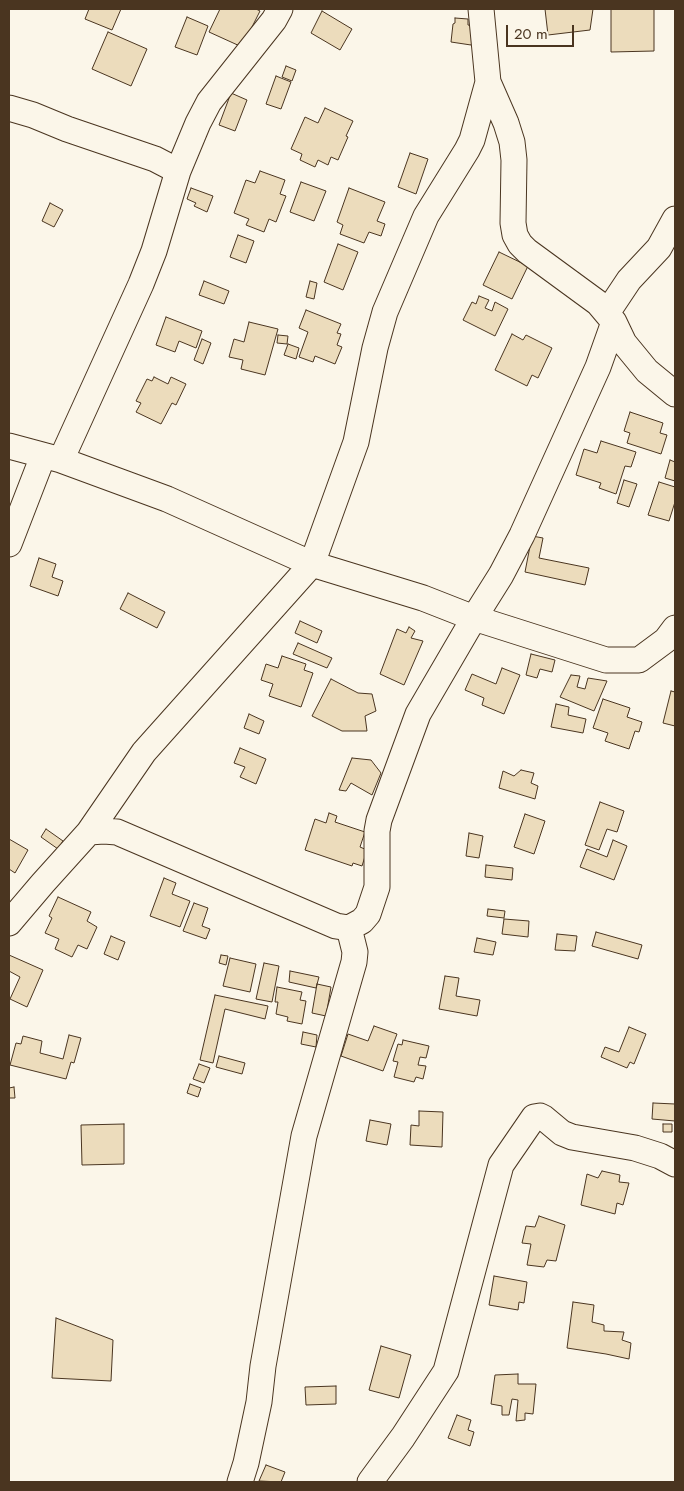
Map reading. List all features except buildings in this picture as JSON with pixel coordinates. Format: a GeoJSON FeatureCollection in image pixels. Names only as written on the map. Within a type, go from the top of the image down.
{"type":"FeatureCollection","features":[{"type":"Feature","properties":{"kind":"street"},"geometry":{"type":"LineString","coordinates":[[9,544],[141,284],[154,251],[178,172],[195,130],[210,102],[274,20],[280,9]]}},
{"type":"Feature","properties":{"kind":"street"},"geometry":{"type":"LineString","coordinates":[[481,9],[488,82],[512,142],[514,160],[513,224],[515,235],[526,251],[598,304],[611,318],[624,343],[646,371],[675,394]]}},
{"type":"Feature","properties":{"kind":"street"},"geometry":{"type":"LineString","coordinates":[[9,923],[42,883],[89,832],[144,752],[312,564],[356,442],[375,348],[386,312],[426,216],[472,140],[488,82]]}},
{"type":"Feature","properties":{"kind":"street"},"geometry":{"type":"LineString","coordinates":[[9,108],[155,159],[178,172]]}},
{"type":"Feature","properties":{"kind":"street"},"geometry":{"type":"LineString","coordinates":[[89,832],[117,832],[336,926],[349,928],[362,921],[368,914],[377,887],[377,836],[379,820],[418,714],[501,575],[522,535],[598,367],[611,318],[629,280],[659,248],[675,219]]}},
{"type":"Feature","properties":{"kind":"street"},"geometry":{"type":"LineString","coordinates":[[9,446],[52,458],[167,499],[312,564],[423,598],[474,618],[606,660],[639,660],[666,640],[675,628]]}},
{"type":"Feature","properties":{"kind":"street"},"geometry":{"type":"LineString","coordinates":[[240,1482],[259,1402],[263,1366],[304,1136],[354,962],[355,952],[349,928]]}},
{"type":"Feature","properties":{"kind":"street"},"geometry":{"type":"LineString","coordinates":[[370,1482],[403,1437],[446,1371],[502,1165],[534,1116],[544,1118],[572,1138],[636,1148],[660,1156],[675,1164]]}}]}
